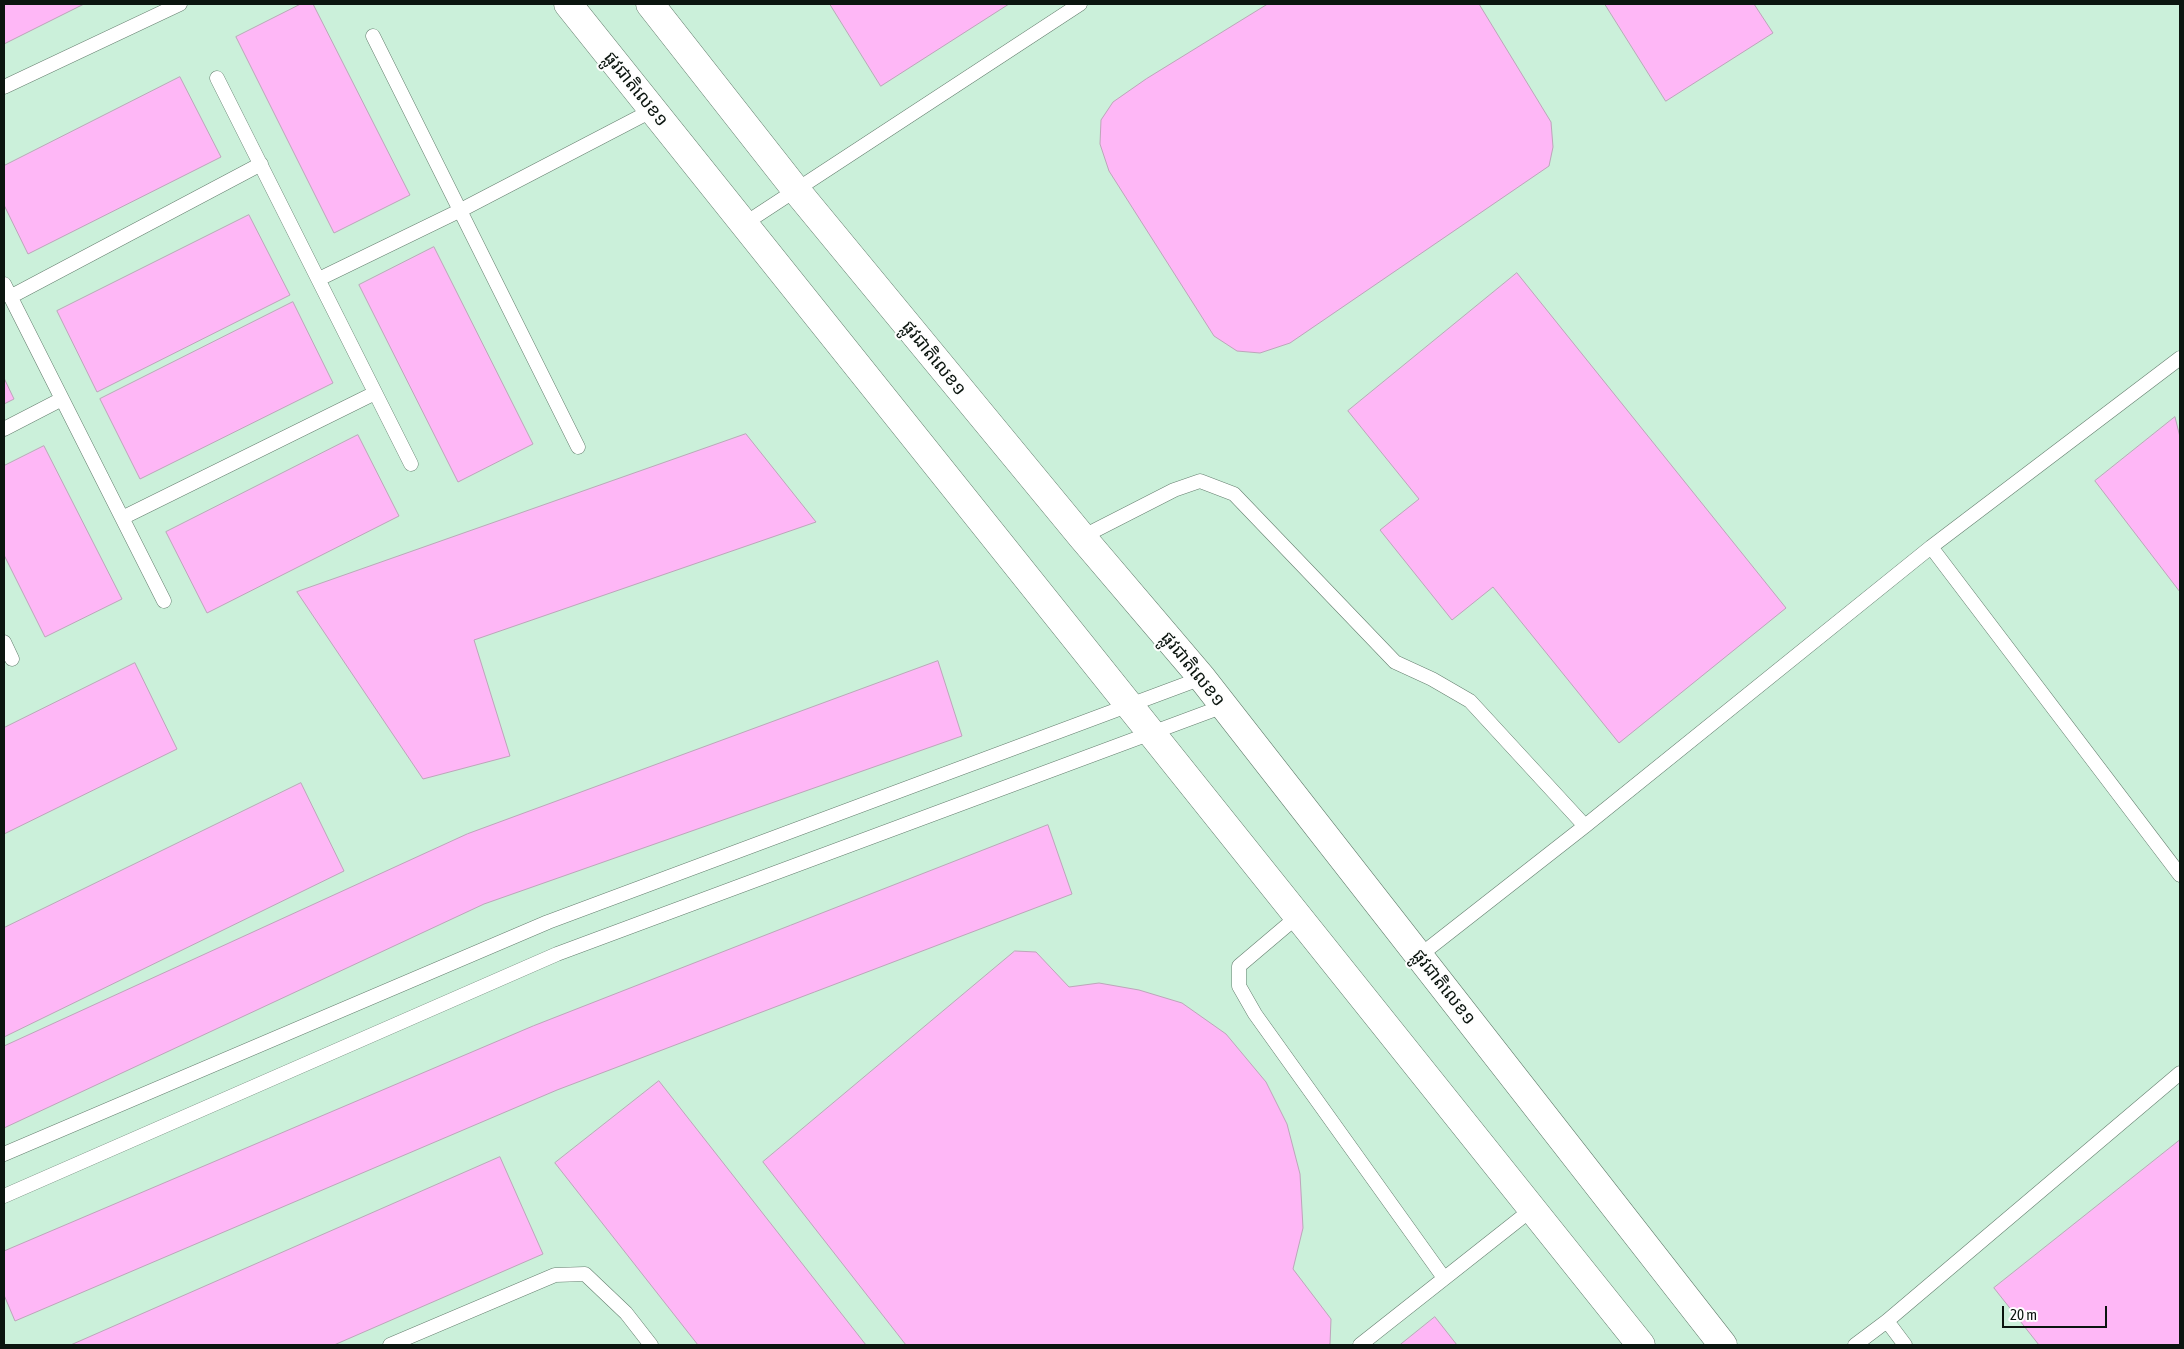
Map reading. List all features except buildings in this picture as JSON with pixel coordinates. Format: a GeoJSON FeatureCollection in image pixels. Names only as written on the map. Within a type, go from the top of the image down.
{"type":"FeatureCollection","features":[{"type":"Feature","properties":{"kind":"highway","name":"ផ្លូវជាតិលេខ១"},"geometry":{"type":"LineString","coordinates":[[568,4],[1130,705],[1531,1210],[1641,1345]]}},
{"type":"Feature","properties":{"kind":"highway","name":"ផ្លូវជាតិលេខ១"},"geometry":{"type":"LineString","coordinates":[[650,4],[796,190],[1082,537],[1202,678],[1723,1345]]}},
{"type":"Feature","properties":{"kind":"lane"},"geometry":{"type":"LineString","coordinates":[[4,87],[180,4]]}},
{"type":"Feature","properties":{"kind":"lane"},"geometry":{"type":"LineString","coordinates":[[744,224],[1080,4]]}},
{"type":"Feature","properties":{"kind":"lane"},"geometry":{"type":"LineString","coordinates":[[373,36],[578,447]]}},
{"type":"Feature","properties":{"kind":"lane"},"geometry":{"type":"LineString","coordinates":[[217,78],[411,464]]}},
{"type":"Feature","properties":{"kind":"lane"},"geometry":{"type":"LineString","coordinates":[[318,279],[461,210],[653,110]]}},
{"type":"Feature","properties":{"kind":"lane"},"geometry":{"type":"LineString","coordinates":[[10,297],[261,164]]}},
{"type":"Feature","properties":{"kind":"lane"},"geometry":{"type":"LineString","coordinates":[[4,284],[164,601]]}},
{"type":"Feature","properties":{"kind":"lane"},"geometry":{"type":"LineString","coordinates":[[1419,956],[1585,826],[1931,547],[2180,358]]}},
{"type":"Feature","properties":{"kind":"lane"},"geometry":{"type":"LineString","coordinates":[[122,518],[376,393]]}},
{"type":"Feature","properties":{"kind":"lane"},"geometry":{"type":"LineString","coordinates":[[4,429],[62,399]]}},
{"type":"Feature","properties":{"kind":"lane"},"geometry":{"type":"LineString","coordinates":[[1082,537],[1174,490],[1200,481],[1234,494],[1395,662],[1432,679],[1470,702],[1585,826]]}},
{"type":"Feature","properties":{"kind":"lane"},"geometry":{"type":"LineString","coordinates":[[1931,547],[2180,875]]}},
{"type":"Feature","properties":{"kind":"lane"},"geometry":{"type":"LineString","coordinates":[[4,642],[12,658]]}},
{"type":"Feature","properties":{"kind":"lane"},"geometry":{"type":"LineString","coordinates":[[4,1154],[548,922],[1202,678]]}},
{"type":"Feature","properties":{"kind":"lane"},"geometry":{"type":"LineString","coordinates":[[4,1196],[557,954],[1224,706]]}},
{"type":"Feature","properties":{"kind":"lane"},"geometry":{"type":"LineString","coordinates":[[1298,916],[1239,966],[1239,986],[1255,1014],[1444,1278]]}},
{"type":"Feature","properties":{"kind":"lane"},"geometry":{"type":"LineString","coordinates":[[1856,1345],[2180,1073]]}},
{"type":"Feature","properties":{"kind":"lane"},"geometry":{"type":"LineString","coordinates":[[1360,1345],[1531,1210]]}},
{"type":"Feature","properties":{"kind":"lane"},"geometry":{"type":"LineString","coordinates":[[390,1345],[555,1275],[585,1274],[626,1313],[651,1345]]}},
{"type":"Feature","properties":{"kind":"lane"},"geometry":{"type":"LineString","coordinates":[[1886,1321],[1905,1345]]}},
{"type":"Feature","properties":{"kind":"shaded area"},"geometry":{"type":"Polygon","coordinates":[[[4,4],[2180,4],[2180,1345],[4,1345],[4,4]]]}}]}
